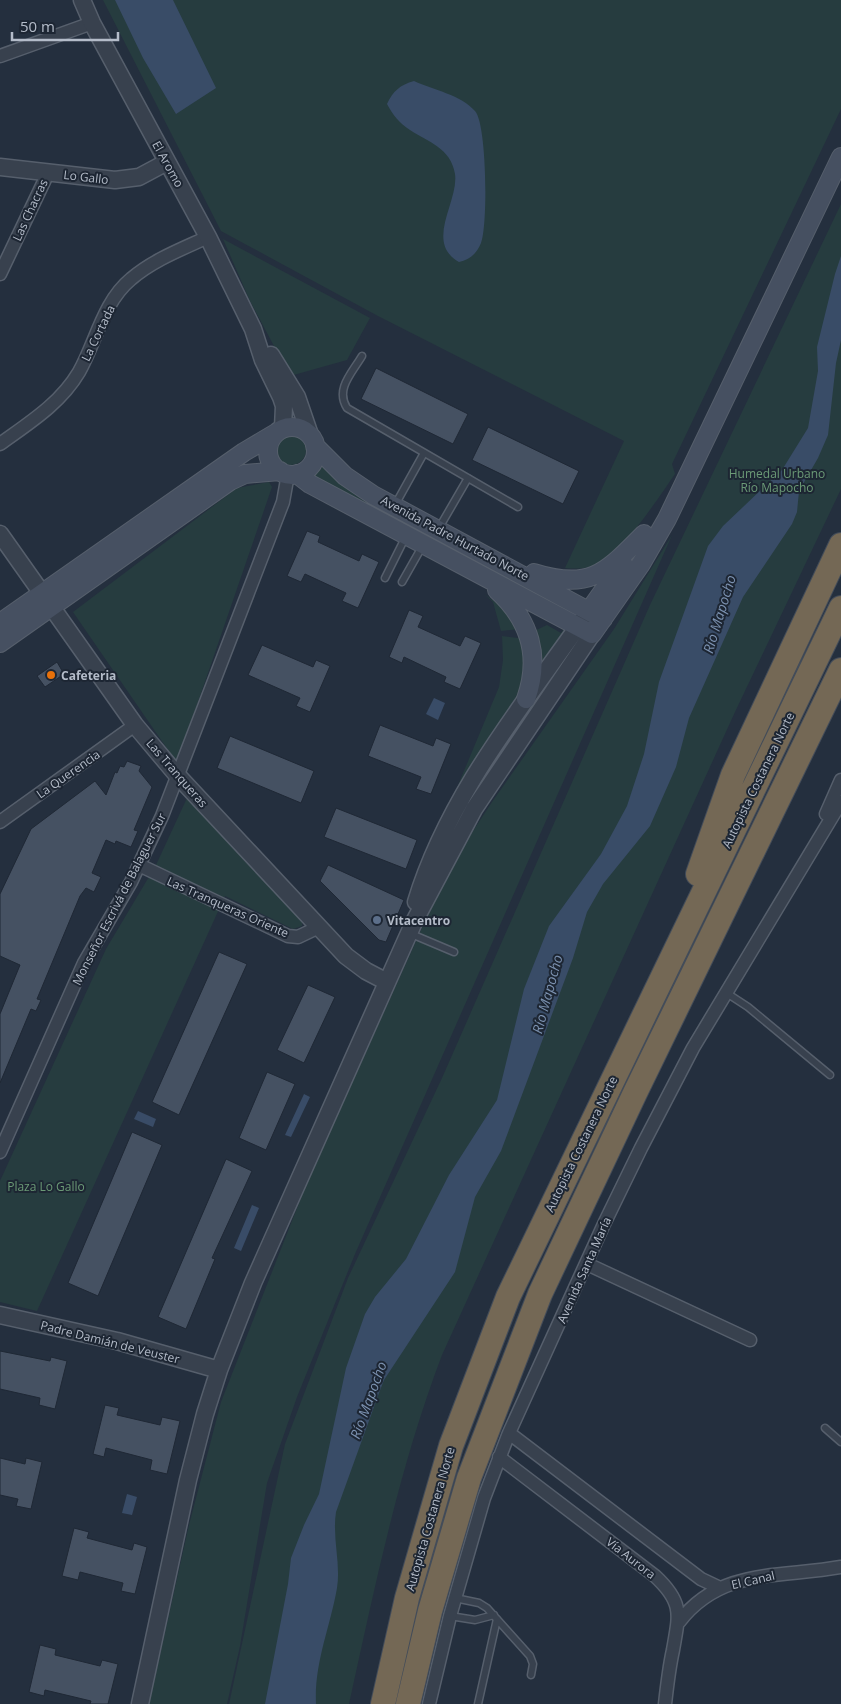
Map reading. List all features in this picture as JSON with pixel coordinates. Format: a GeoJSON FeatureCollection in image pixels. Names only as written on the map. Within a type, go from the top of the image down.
{"type":"FeatureCollection","features":[{"type":"Feature","properties":{"kind":"highway"},"geometry":{"type":"LineString","coordinates":[[679,943],[688,903],[733,775],[841,545]]}},
{"type":"Feature","properties":{"kind":"highway","name":"Autopista Costanera Norte"},"geometry":{"type":"LineString","coordinates":[[382,1704],[426,1524],[450,1446],[508,1297],[841,608]]}},
{"type":"Feature","properties":{"kind":"highway","name":"Autopista Costanera Norte"},"geometry":{"type":"LineString","coordinates":[[408,1704],[430,1611],[469,1478],[537,1302],[639,1084],[841,670]]}},
{"type":"Feature","properties":{"kind":"main road"},"geometry":{"type":"LineString","coordinates":[[585,631],[644,534],[685,477],[841,157]]}},
{"type":"Feature","properties":{"kind":"main road"},"geometry":{"type":"LineString","coordinates":[[0,623],[46,600],[230,481],[246,474],[288,473],[309,467],[316,454],[313,441],[302,429],[293,427],[280,431],[244,452],[46,600],[0,643]]}},
{"type":"Feature","properties":{"kind":"main road"},"geometry":{"type":"LineString","coordinates":[[280,431],[269,446],[268,453],[270,460],[288,473]]}},
{"type":"Feature","properties":{"kind":"main road","name":"Avenida Padre Hurtado Norte"},"geometry":{"type":"LineString","coordinates":[[313,441],[345,476],[394,506],[596,615]]}},
{"type":"Feature","properties":{"kind":"main road","name":"Avenida Padre Hurtado Norte"},"geometry":{"type":"LineString","coordinates":[[288,473],[585,631]]}},
{"type":"Feature","properties":{"kind":"main road"},"geometry":{"type":"LineString","coordinates":[[596,615],[641,564],[681,492],[685,477]]}},
{"type":"Feature","properties":{"kind":"main road"},"geometry":{"type":"LineString","coordinates":[[497,560],[556,579],[580,579],[611,567],[644,534]]}},
{"type":"Feature","properties":{"kind":"main road"},"geometry":{"type":"LineString","coordinates":[[473,571],[507,600],[517,611],[527,630],[534,664],[526,700]]}},
{"type":"Feature","properties":{"kind":"street","name":"El Aromo"},"geometry":{"type":"LineString","coordinates":[[82,0],[92,23],[208,237],[253,329],[297,397],[313,441]]}},
{"type":"Feature","properties":{"kind":"street"},"geometry":{"type":"LineString","coordinates":[[0,56],[92,23]]}},
{"type":"Feature","properties":{"kind":"street","name":"Lo Gallo"},"geometry":{"type":"LineString","coordinates":[[0,167],[128,180],[149,173],[167,162]]}},
{"type":"Feature","properties":{"kind":"street","name":"Las Chacras"},"geometry":{"type":"LineString","coordinates":[[0,274],[48,173]]}},
{"type":"Feature","properties":{"kind":"street","name":"La Cortada"},"geometry":{"type":"LineString","coordinates":[[0,444],[53,404],[72,383],[111,304],[130,280],[151,265],[208,237]]}},
{"type":"Feature","properties":{"kind":"street","name":"El Aromo"},"geometry":{"type":"LineString","coordinates":[[253,329],[263,360],[284,406],[280,431]]}},
{"type":"Feature","properties":{"kind":"street","name":"Monseñor Escrivá de Balaguer Sur"},"geometry":{"type":"LineString","coordinates":[[0,1152],[84,964],[139,865],[162,816],[282,502],[288,473]]}},
{"type":"Feature","properties":{"kind":"street","name":"Las Tranqueras"},"geometry":{"type":"LineString","coordinates":[[0,534],[135,726],[177,775],[346,956],[366,972],[387,982]]}},
{"type":"Feature","properties":{"kind":"street"},"geometry":{"type":"LineString","coordinates":[[411,927],[419,892],[455,806],[526,700],[585,631]]}},
{"type":"Feature","properties":{"kind":"street"},"geometry":{"type":"LineString","coordinates":[[140,1704],[188,1480],[219,1370],[253,1284],[411,927],[479,801],[585,631]]}},
{"type":"Feature","properties":{"kind":"street","name":"La Querencia"},"geometry":{"type":"LineString","coordinates":[[0,822],[135,726]]}},
{"type":"Feature","properties":{"kind":"street","name":"Avenida Santa María"},"geometry":{"type":"LineString","coordinates":[[803,864],[841,780]]}},
{"type":"Feature","properties":{"kind":"street","name":"Avenida Santa María"},"geometry":{"type":"LineString","coordinates":[[429,1704],[450,1616],[484,1498],[499,1457],[587,1264],[654,1122],[725,992],[841,802]]}},
{"type":"Feature","properties":{"kind":"street","name":"Las Tranqueras Oriente"},"geometry":{"type":"LineString","coordinates":[[139,865],[288,936],[303,935],[319,927]]}},
{"type":"Feature","properties":{"kind":"street"},"geometry":{"type":"LineString","coordinates":[[587,1264],[750,1340]]}},
{"type":"Feature","properties":{"kind":"street","name":"Padre Damián de Veuster"},"geometry":{"type":"LineString","coordinates":[[0,1315],[118,1341],[219,1370]]}},
{"type":"Feature","properties":{"kind":"street","name":"Vía Aurora"},"geometry":{"type":"LineString","coordinates":[[510,1434],[701,1580],[720,1588]]}},
{"type":"Feature","properties":{"kind":"street","name":"Vía Aurora"},"geometry":{"type":"LineString","coordinates":[[499,1457],[662,1583],[673,1599],[679,1622],[668,1674],[665,1704]]}},
{"type":"Feature","properties":{"kind":"street","name":"El Canal"},"geometry":{"type":"LineString","coordinates":[[679,1622],[700,1600],[720,1588],[766,1575],[841,1568]]}},
{"type":"Feature","properties":{"kind":"lane"},"geometry":{"type":"LineString","coordinates":[[362,356],[343,387],[342,395],[347,408],[518,507]]}},
{"type":"Feature","properties":{"kind":"lane"},"geometry":{"type":"LineString","coordinates":[[394,506],[424,452]]}},
{"type":"Feature","properties":{"kind":"lane"},"geometry":{"type":"LineString","coordinates":[[439,530],[468,478]]}},
{"type":"Feature","properties":{"kind":"lane"},"geometry":{"type":"LineString","coordinates":[[385,578],[406,535]]}},
{"type":"Feature","properties":{"kind":"lane"},"geometry":{"type":"LineString","coordinates":[[402,582],[423,544]]}},
{"type":"Feature","properties":{"kind":"lane"},"geometry":{"type":"LineString","coordinates":[[411,927],[454,952]]}},
{"type":"Feature","properties":{"kind":"lane"},"geometry":{"type":"LineString","coordinates":[[725,992],[748,1008],[830,1075]]}},
{"type":"Feature","properties":{"kind":"lane"},"geometry":{"type":"LineString","coordinates":[[825,1428],[841,1442]]}},
{"type":"Feature","properties":{"kind":"lane"},"geometry":{"type":"LineString","coordinates":[[455,1598],[479,1603],[496,1617],[530,1656],[534,1664],[531,1675]]}},
{"type":"Feature","properties":{"kind":"lane"},"geometry":{"type":"LineString","coordinates":[[450,1616],[476,1620],[496,1617]]}},
{"type":"Feature","properties":{"kind":"lane"},"geometry":{"type":"LineString","coordinates":[[478,1704],[496,1617]]}},
{"type":"Feature","properties":{"kind":"green space"},"geometry":{"type":"Polygon","coordinates":[[[103,0],[841,0],[841,109],[672,464],[675,474],[649,512],[627,539],[604,560],[592,566],[586,568],[565,568],[624,441],[378,316],[221,231],[103,0]]]}},
{"type":"Feature","properties":{"kind":"green space","name":"Humedal Urbano Río Mapocho"},"geometry":{"type":"Polygon","coordinates":[[[841,204],[841,489],[735,712],[442,1355],[413,1441],[389,1528],[349,1704],[229,1704],[285,1444],[348,1278],[442,1078],[650,605],[841,204]]]}},
{"type":"Feature","properties":{"kind":"green space"},"geometry":{"type":"Polygon","coordinates":[[[223,239],[370,318],[347,360],[290,376],[250,301],[223,239]]]}},
{"type":"Feature","properties":{"kind":"green space"},"geometry":{"type":"Polygon","coordinates":[[[291,435],[302,439],[306,450],[302,461],[291,465],[280,461],[276,450],[280,439],[291,435]]]}},
{"type":"Feature","properties":{"kind":"green space"},"geometry":{"type":"Polygon","coordinates":[[[321,465],[340,484],[361,499],[567,609],[566,611],[312,475],[321,465]]]}},
{"type":"Feature","properties":{"kind":"green space"},"geometry":{"type":"Polygon","coordinates":[[[269,482],[272,487],[177,763],[73,612],[237,488],[269,482]]]}},
{"type":"Feature","properties":{"kind":"green space"},"geometry":{"type":"Polygon","coordinates":[[[672,535],[355,1254],[297,1397],[267,1483],[240,1646],[227,1704],[149,1704],[189,1525],[221,1402],[308,1180],[450,866],[492,802],[614,629],[672,535]]]}},
{"type":"Feature","properties":{"kind":"green space"},"geometry":{"type":"Polygon","coordinates":[[[484,594],[508,611],[520,629],[501,631],[493,602],[484,594]]]}},
{"type":"Feature","properties":{"kind":"green space"},"geometry":{"type":"Polygon","coordinates":[[[547,625],[561,633],[563,630],[569,633],[542,673],[542,654],[534,631],[547,625]]]}},
{"type":"Feature","properties":{"kind":"green space"},"geometry":{"type":"Polygon","coordinates":[[[523,635],[527,689],[446,814],[499,687],[503,660],[502,636],[518,638],[523,635]]]}},
{"type":"Feature","properties":{"kind":"green space"},"geometry":{"type":"Polygon","coordinates":[[[572,649],[505,744],[486,782],[460,816],[502,746],[572,649]]]}},
{"type":"Feature","properties":{"kind":"green space","name":"Plaza Lo Gallo"},"geometry":{"type":"Polygon","coordinates":[[[187,798],[302,921],[302,926],[293,929],[225,896],[37,1311],[0,1302],[0,1181],[106,949],[156,865],[187,798]]]}},
{"type":"Feature","properties":{"kind":"water"},"geometry":{"type":"Polygon","coordinates":[[[115,0],[173,0],[216,88],[176,114],[143,58],[115,0]]]}},
{"type":"Feature","properties":{"kind":"water"},"geometry":{"type":"Polygon","coordinates":[[[414,81],[447,93],[469,105],[475,111],[479,120],[484,154],[485,217],[481,243],[470,258],[463,261],[459,262],[449,254],[444,244],[445,221],[455,185],[453,165],[438,147],[403,125],[387,104],[398,89],[414,81]]]}},
{"type":"Feature","properties":{"kind":"water","name":"Río Mapocho"},"geometry":{"type":"Polygon","coordinates":[[[841,256],[841,340],[836,363],[828,435],[818,458],[799,491],[797,512],[792,524],[743,597],[689,718],[676,767],[650,826],[603,884],[587,912],[573,958],[501,1151],[475,1197],[455,1272],[384,1380],[336,1512],[335,1531],[338,1579],[317,1674],[316,1704],[265,1704],[288,1584],[291,1558],[319,1494],[346,1368],[365,1314],[375,1297],[406,1259],[449,1175],[497,1100],[524,989],[549,926],[601,854],[627,806],[644,754],[659,682],[708,546],[723,526],[782,470],[808,428],[818,371],[817,347],[841,256]]]}},
{"type":"Feature","properties":{"kind":"water"},"geometry":{"type":"Polygon","coordinates":[[[434,698],[445,703],[438,720],[426,714],[434,698]]]}},
{"type":"Feature","properties":{"kind":"water"},"geometry":{"type":"Polygon","coordinates":[[[304,1094],[310,1097],[291,1137],[285,1135],[304,1094]]]}},
{"type":"Feature","properties":{"kind":"water"},"geometry":{"type":"Polygon","coordinates":[[[138,1111],[156,1119],[153,1127],[134,1119],[138,1111]]]}},
{"type":"Feature","properties":{"kind":"water"},"geometry":{"type":"Polygon","coordinates":[[[252,1205],[259,1208],[241,1251],[234,1248],[252,1205]]]}},
{"type":"Feature","properties":{"kind":"water"},"geometry":{"type":"Polygon","coordinates":[[[127,1494],[137,1497],[132,1515],[122,1513],[127,1494]]]}},
{"type":"Feature","properties":{"kind":"building"},"geometry":{"type":"Polygon","coordinates":[[[376,368],[468,414],[453,444],[361,399],[376,368]]]}},
{"type":"Feature","properties":{"kind":"building"},"geometry":{"type":"Polygon","coordinates":[[[488,427],[579,471],[563,504],[472,460],[488,427]]]}},
{"type":"Feature","properties":{"kind":"building"},"geometry":{"type":"Polygon","coordinates":[[[307,531],[320,536],[318,542],[359,561],[362,554],[379,562],[358,608],[342,601],[346,593],[305,574],[301,582],[287,576],[307,531]]]}},
{"type":"Feature","properties":{"kind":"building"},"geometry":{"type":"Polygon","coordinates":[[[409,610],[423,616],[418,627],[460,646],[465,636],[481,643],[460,689],[444,682],[446,677],[404,657],[402,663],[389,657],[409,610]]]}},
{"type":"Feature","properties":{"kind":"building"},"geometry":{"type":"Polygon","coordinates":[[[262,645],[313,667],[316,660],[330,666],[310,712],[296,706],[300,698],[248,675],[262,645]]]}},
{"type":"Feature","properties":{"kind":"building","name":"Cafeteria"},"geometry":{"type":"Polygon","coordinates":[[[57,662],[64,674],[45,687],[37,676],[57,662]]]}},
{"type":"Feature","properties":{"kind":"building"},"geometry":{"type":"Polygon","coordinates":[[[380,725],[433,746],[436,738],[451,744],[431,794],[416,789],[421,777],[368,756],[380,725]]]}},
{"type":"Feature","properties":{"kind":"building"},"geometry":{"type":"Polygon","coordinates":[[[230,736],[314,771],[301,803],[217,768],[230,736]]]}},
{"type":"Feature","properties":{"kind":"building"},"geometry":{"type":"Polygon","coordinates":[[[127,761],[141,766],[139,771],[152,787],[134,830],[138,831],[131,847],[116,841],[115,844],[106,840],[92,873],[101,877],[94,892],[86,888],[80,896],[37,999],[41,1000],[36,1011],[31,1009],[0,1083],[0,1014],[20,965],[0,956],[0,894],[31,829],[95,781],[106,795],[115,772],[117,773],[120,766],[124,767],[127,761]]]}},
{"type":"Feature","properties":{"kind":"building"},"geometry":{"type":"Polygon","coordinates":[[[336,808],[417,840],[406,869],[324,837],[336,808]]]}},
{"type":"Feature","properties":{"kind":"building","name":"Vitacentro"},"geometry":{"type":"Polygon","coordinates":[[[328,865],[404,900],[386,942],[379,940],[320,881],[328,865]]]}},
{"type":"Feature","properties":{"kind":"building"},"geometry":{"type":"Polygon","coordinates":[[[219,952],[247,964],[179,1115],[152,1102],[219,952]]]}},
{"type":"Feature","properties":{"kind":"building"},"geometry":{"type":"Polygon","coordinates":[[[308,985],[335,997],[304,1063],[277,1050],[308,985]]]}},
{"type":"Feature","properties":{"kind":"building"},"geometry":{"type":"Polygon","coordinates":[[[267,1072],[295,1084],[266,1150],[239,1138],[267,1072]]]}},
{"type":"Feature","properties":{"kind":"building"},"geometry":{"type":"Polygon","coordinates":[[[132,1132],[162,1145],[98,1296],[68,1283],[132,1132]]]}},
{"type":"Feature","properties":{"kind":"building"},"geometry":{"type":"Polygon","coordinates":[[[226,1159],[252,1171],[212,1258],[215,1259],[186,1329],[158,1317],[226,1159]]]}},
{"type":"Feature","properties":{"kind":"building"},"geometry":{"type":"Polygon","coordinates":[[[0,1351],[50,1361],[51,1357],[67,1361],[55,1409],[39,1405],[40,1398],[0,1389],[0,1351]]]}},
{"type":"Feature","properties":{"kind":"building"},"geometry":{"type":"Polygon","coordinates":[[[105,1405],[119,1408],[117,1415],[160,1425],[162,1417],[180,1421],[167,1474],[150,1470],[152,1460],[106,1448],[104,1457],[93,1454],[105,1405]]]}},
{"type":"Feature","properties":{"kind":"building"},"geometry":{"type":"Polygon","coordinates":[[[0,1458],[25,1464],[26,1458],[42,1462],[31,1509],[16,1506],[18,1499],[0,1495],[0,1458]]]}},
{"type":"Feature","properties":{"kind":"building"},"geometry":{"type":"Polygon","coordinates":[[[74,1528],[89,1532],[87,1538],[132,1550],[134,1543],[147,1547],[135,1594],[121,1591],[123,1583],[80,1572],[78,1580],[62,1576],[74,1528]]]}},
{"type":"Feature","properties":{"kind":"building"},"geometry":{"type":"Polygon","coordinates":[[[40,1645],[56,1649],[55,1655],[100,1666],[102,1660],[118,1664],[108,1704],[90,1704],[91,1701],[45,1690],[44,1696],[29,1692],[40,1645]]]}},
{"type":"Feature","properties":{"kind":"place","name":"Cafeteria"},"geometry":{"type":"Point","coordinates":[51,675]}},
{"type":"Feature","properties":{"kind":"place","name":"Vitacentro"},"geometry":{"type":"Point","coordinates":[377,920]}}]}
